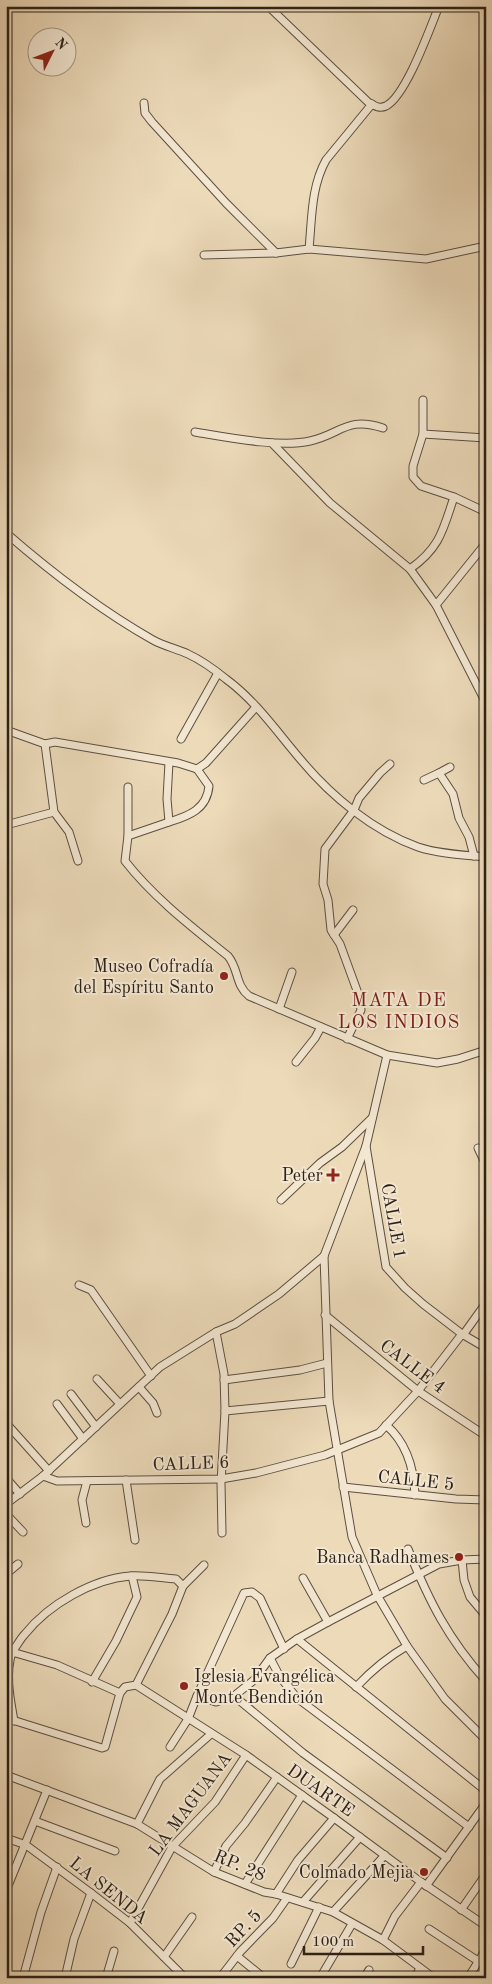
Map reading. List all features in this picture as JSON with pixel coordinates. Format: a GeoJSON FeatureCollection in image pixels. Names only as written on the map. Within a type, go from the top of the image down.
{"type":"FeatureCollection","features":[{"type":"Feature","properties":{"kind":"street"},"geometry":{"type":"LineString","coordinates":[[268,6],[377,107],[385,106],[393,101],[417,58],[439,6]]}},
{"type":"Feature","properties":{"kind":"street"},"geometry":{"type":"LineString","coordinates":[[144,103],[145,114],[152,122],[226,203],[276,253]]}},
{"type":"Feature","properties":{"kind":"street"},"geometry":{"type":"LineString","coordinates":[[309,249],[315,187],[321,169],[326,160],[372,104]]}},
{"type":"Feature","properties":{"kind":"street"},"geometry":{"type":"LineString","coordinates":[[204,256],[276,253],[309,249],[426,259],[486,246]]}},
{"type":"Feature","properties":{"kind":"street"},"geometry":{"type":"LineString","coordinates":[[423,400],[423,434],[413,466],[413,477],[421,486],[454,497],[486,512]]}},
{"type":"Feature","properties":{"kind":"street"},"geometry":{"type":"LineString","coordinates":[[195,432],[272,443],[310,441],[348,426],[367,423],[383,428]]}},
{"type":"Feature","properties":{"kind":"street"},"geometry":{"type":"LineString","coordinates":[[423,434],[486,438]]}},
{"type":"Feature","properties":{"kind":"street"},"geometry":{"type":"LineString","coordinates":[[272,443],[330,503],[410,569],[436,605],[486,703]]}},
{"type":"Feature","properties":{"kind":"street"},"geometry":{"type":"LineString","coordinates":[[410,569],[433,550],[440,537],[454,497]]}},
{"type":"Feature","properties":{"kind":"street"},"geometry":{"type":"LineString","coordinates":[[6,533],[48,569],[112,615],[156,642],[190,655],[227,679],[256,707],[326,789],[382,829],[419,847],[486,858]]}},
{"type":"Feature","properties":{"kind":"street"},"geometry":{"type":"LineString","coordinates":[[436,605],[486,543]]}},
{"type":"Feature","properties":{"kind":"street"},"geometry":{"type":"LineString","coordinates":[[181,739],[218,673]]}},
{"type":"Feature","properties":{"kind":"street"},"geometry":{"type":"LineString","coordinates":[[197,769],[206,763],[256,707]]}},
{"type":"Feature","properties":{"kind":"street"},"geometry":{"type":"LineString","coordinates":[[6,730],[45,744],[55,742],[170,762],[197,769],[209,786],[204,805],[195,812],[128,836]]}},
{"type":"Feature","properties":{"kind":"street"},"geometry":{"type":"LineString","coordinates":[[45,744],[54,812],[69,832],[78,861]]}},
{"type":"Feature","properties":{"kind":"street"},"geometry":{"type":"LineString","coordinates":[[169,822],[167,799],[170,762]]}},
{"type":"Feature","properties":{"kind":"street"},"geometry":{"type":"LineString","coordinates":[[347,1039],[361,1010],[359,996],[340,944],[330,930],[328,900],[323,884],[325,849],[354,810],[359,798],[390,764]]}},
{"type":"Feature","properties":{"kind":"street"},"geometry":{"type":"LineString","coordinates":[[424,780],[450,767]]}},
{"type":"Feature","properties":{"kind":"street"},"geometry":{"type":"LineString","coordinates":[[439,773],[453,794],[459,818],[469,837],[474,856]]}},
{"type":"Feature","properties":{"kind":"street"},"geometry":{"type":"LineString","coordinates":[[128,787],[128,836],[125,861],[144,883],[188,924],[228,956],[234,963],[236,977],[249,996],[387,1055],[437,1063],[458,1059],[486,1050]]}},
{"type":"Feature","properties":{"kind":"street"},"geometry":{"type":"LineString","coordinates":[[6,825],[54,812]]}},
{"type":"Feature","properties":{"kind":"street"},"geometry":{"type":"LineString","coordinates":[[334,935],[353,910]]}},
{"type":"Feature","properties":{"kind":"street"},"geometry":{"type":"LineString","coordinates":[[279,1009],[292,972]]}},
{"type":"Feature","properties":{"kind":"street"},"geometry":{"type":"LineString","coordinates":[[296,1062],[315,1038],[321,1027]]}},
{"type":"Feature","properties":{"kind":"street","name":"CALLE 1"},"geometry":{"type":"LineString","coordinates":[[387,1055],[366,1146],[386,1267],[405,1288],[463,1335],[486,1348]]}},
{"type":"Feature","properties":{"kind":"street"},"geometry":{"type":"LineString","coordinates":[[281,1200],[320,1163],[342,1147],[373,1118]]}},
{"type":"Feature","properties":{"kind":"street"},"geometry":{"type":"LineString","coordinates":[[366,1146],[324,1256],[324,1315],[329,1401],[352,1537],[378,1595],[407,1646],[445,1699],[486,1740]]}},
{"type":"Feature","properties":{"kind":"street"},"geometry":{"type":"LineString","coordinates":[[478,1148],[486,1165]]}},
{"type":"Feature","properties":{"kind":"street"},"geometry":{"type":"LineString","coordinates":[[6,1504],[46,1473],[160,1367],[216,1332],[235,1324],[279,1294],[324,1256]]}},
{"type":"Feature","properties":{"kind":"street"},"geometry":{"type":"LineString","coordinates":[[79,1285],[92,1290],[151,1376]]}},
{"type":"Feature","properties":{"kind":"street","name":"CALLE 6"},"geometry":{"type":"LineString","coordinates":[[46,1473],[57,1480],[221,1479],[256,1473],[336,1451],[378,1433],[418,1391],[463,1335],[486,1302]]}},
{"type":"Feature","properties":{"kind":"street","name":"CALLE 4"},"geometry":{"type":"LineString","coordinates":[[324,1315],[418,1391],[485,1434]]}},
{"type":"Feature","properties":{"kind":"street"},"geometry":{"type":"LineString","coordinates":[[216,1332],[224,1380],[225,1412],[221,1479],[222,1532]]}},
{"type":"Feature","properties":{"kind":"street"},"geometry":{"type":"LineString","coordinates":[[224,1380],[300,1370],[327,1363]]}},
{"type":"Feature","properties":{"kind":"street"},"geometry":{"type":"LineString","coordinates":[[98,1379],[120,1404]]}},
{"type":"Feature","properties":{"kind":"street"},"geometry":{"type":"LineString","coordinates":[[139,1387],[153,1404],[157,1413]]}},
{"type":"Feature","properties":{"kind":"street"},"geometry":{"type":"LineString","coordinates":[[71,1394],[96,1427]]}},
{"type":"Feature","properties":{"kind":"street"},"geometry":{"type":"LineString","coordinates":[[225,1412],[329,1401]]}},
{"type":"Feature","properties":{"kind":"street"},"geometry":{"type":"LineString","coordinates":[[57,1404],[83,1439]]}},
{"type":"Feature","properties":{"kind":"street"},"geometry":{"type":"LineString","coordinates":[[6,1423],[46,1473]]}},
{"type":"Feature","properties":{"kind":"street"},"geometry":{"type":"LineString","coordinates":[[386,1425],[394,1431],[414,1471],[415,1495]]}},
{"type":"Feature","properties":{"kind":"street"},"geometry":{"type":"LineString","coordinates":[[6,1478],[20,1494]]}},
{"type":"Feature","properties":{"kind":"street"},"geometry":{"type":"LineString","coordinates":[[126,1480],[135,1540]]}},
{"type":"Feature","properties":{"kind":"street"},"geometry":{"type":"LineString","coordinates":[[86,1523],[82,1500],[87,1481]]}},
{"type":"Feature","properties":{"kind":"street","name":"CALLE 5"},"geometry":{"type":"LineString","coordinates":[[343,1487],[486,1500]]}},
{"type":"Feature","properties":{"kind":"street"},"geometry":{"type":"LineString","coordinates":[[6,1514],[23,1532]]}},
{"type":"Feature","properties":{"kind":"street"},"geometry":{"type":"LineString","coordinates":[[408,1549],[444,1628],[472,1666],[486,1681]]}},
{"type":"Feature","properties":{"kind":"street"},"geometry":{"type":"LineString","coordinates":[[197,1696],[216,1702],[234,1696],[254,1680],[270,1658],[297,1638],[439,1564],[462,1560],[486,1559]]}},
{"type":"Feature","properties":{"kind":"street"},"geometry":{"type":"LineString","coordinates":[[462,1560],[464,1580],[470,1597],[486,1616]]}},
{"type":"Feature","properties":{"kind":"street"},"geometry":{"type":"LineString","coordinates":[[6,1574],[18,1564]]}},
{"type":"Feature","properties":{"kind":"street"},"geometry":{"type":"LineString","coordinates":[[6,1718],[102,1748],[107,1744],[120,1693],[125,1687],[136,1685],[172,1614],[183,1586],[204,1565]]}},
{"type":"Feature","properties":{"kind":"street"},"geometry":{"type":"LineString","coordinates":[[14,1721],[8,1672],[12,1652],[25,1634],[48,1612],[85,1588],[109,1579],[132,1576],[176,1579],[183,1586]]}},
{"type":"Feature","properties":{"kind":"street"},"geometry":{"type":"LineString","coordinates":[[92,1682],[116,1641],[137,1597],[132,1576]]}},
{"type":"Feature","properties":{"kind":"street"},"geometry":{"type":"LineString","coordinates":[[303,1578],[328,1622]]}},
{"type":"Feature","properties":{"kind":"street"},"geometry":{"type":"LineString","coordinates":[[170,1746],[188,1719],[244,1594],[252,1592],[260,1598],[284,1649]]}},
{"type":"Feature","properties":{"kind":"street"},"geometry":{"type":"LineString","coordinates":[[297,1638],[486,1792]]}},
{"type":"Feature","properties":{"kind":"street"},"geometry":{"type":"LineString","coordinates":[[356,1687],[373,1668],[407,1646]]}},
{"type":"Feature","properties":{"kind":"street"},"geometry":{"type":"LineString","coordinates":[[12,1652],[57,1665],[120,1693]]}},
{"type":"Feature","properties":{"kind":"street"},"geometry":{"type":"LineString","coordinates":[[270,1658],[280,1677],[297,1698],[469,1827]]}},
{"type":"Feature","properties":{"kind":"street","name":"DUARTE"},"geometry":{"type":"LineString","coordinates":[[136,1685],[246,1755],[360,1836],[423,1884],[486,1926]]}},
{"type":"Feature","properties":{"kind":"street"},"geometry":{"type":"LineString","coordinates":[[234,1696],[303,1753],[447,1858]]}},
{"type":"Feature","properties":{"kind":"street"},"geometry":{"type":"LineString","coordinates":[[137,1824],[160,1779],[211,1734]]}},
{"type":"Feature","properties":{"kind":"street","name":"LA MAGUANA"},"geometry":{"type":"LineString","coordinates":[[130,1924],[172,1847],[215,1802],[246,1755]]}},
{"type":"Feature","properties":{"kind":"street","name":"RP. 28"},"geometry":{"type":"LineString","coordinates":[[6,1775],[137,1824],[214,1872],[264,1892],[333,1912],[383,1940],[434,1978]]}},
{"type":"Feature","properties":{"kind":"street"},"geometry":{"type":"LineString","coordinates":[[214,1872],[226,1846],[245,1823],[277,1777]]}},
{"type":"Feature","properties":{"kind":"street"},"geometry":{"type":"LineString","coordinates":[[6,1894],[47,1790]]}},
{"type":"Feature","properties":{"kind":"street"},"geometry":{"type":"LineString","coordinates":[[244,1884],[302,1795]]}},
{"type":"Feature","properties":{"kind":"street"},"geometry":{"type":"LineString","coordinates":[[383,1940],[396,1916],[447,1858],[486,1803]]}},
{"type":"Feature","properties":{"kind":"street","name":"RP. 5"},"geometry":{"type":"LineString","coordinates":[[276,1894],[298,1860],[334,1818]]}},
{"type":"Feature","properties":{"kind":"street"},"geometry":{"type":"LineString","coordinates":[[35,1821],[115,1851]]}},
{"type":"Feature","properties":{"kind":"street"},"geometry":{"type":"LineString","coordinates":[[303,1902],[360,1836]]}},
{"type":"Feature","properties":{"kind":"street","name":"LA SENDA"},"geometry":{"type":"LineString","coordinates":[[6,1838],[26,1845],[91,1893],[130,1924],[185,1978]]}},
{"type":"Feature","properties":{"kind":"street"},"geometry":{"type":"LineString","coordinates":[[333,1912],[385,1855]]}},
{"type":"Feature","properties":{"kind":"street"},"geometry":{"type":"LineString","coordinates":[[23,1978],[41,1912],[57,1867]]}},
{"type":"Feature","properties":{"kind":"street"},"geometry":{"type":"LineString","coordinates":[[461,1910],[486,1874]]}},
{"type":"Feature","properties":{"kind":"street"},"geometry":{"type":"LineString","coordinates":[[65,1978],[74,1939],[91,1893]]}},
{"type":"Feature","properties":{"kind":"street","name":"RP. 5"},"geometry":{"type":"LineString","coordinates":[[220,1978],[237,1956],[273,1918],[287,1898]]}},
{"type":"Feature","properties":{"kind":"street"},"geometry":{"type":"LineString","coordinates":[[290,1964],[319,1907]]}},
{"type":"Feature","properties":{"kind":"street"},"geometry":{"type":"LineString","coordinates":[[164,1958],[192,1917]]}},
{"type":"Feature","properties":{"kind":"street"},"geometry":{"type":"LineString","coordinates":[[320,1978],[352,1924]]}},
{"type":"Feature","properties":{"kind":"street"},"geometry":{"type":"LineString","coordinates":[[429,1929],[478,1961]]}},
{"type":"Feature","properties":{"kind":"street"},"geometry":{"type":"LineString","coordinates":[[468,1978],[486,1948]]}},
{"type":"Feature","properties":{"kind":"street"},"geometry":{"type":"LineString","coordinates":[[106,1978],[114,1951]]}},
{"type":"Feature","properties":{"kind":"street"},"geometry":{"type":"LineString","coordinates":[[237,1956],[264,1978]]}},
{"type":"Feature","properties":{"kind":"street"},"geometry":{"type":"LineString","coordinates":[[415,1978],[420,1968]]}},
{"type":"Feature","properties":{"kind":"street"},"geometry":{"type":"LineString","coordinates":[[364,1978],[369,1970]]}},
{"type":"Feature","properties":{"kind":"place","name":"Museo Cofradía del Espíritu Santo"},"geometry":{"type":"Point","coordinates":[224,976]}},
{"type":"Feature","properties":{"kind":"place","name":"Peter"},"geometry":{"type":"Point","coordinates":[333,1175]}},
{"type":"Feature","properties":{"kind":"place","name":"Banca Radhames"},"geometry":{"type":"Point","coordinates":[459,1557]}},
{"type":"Feature","properties":{"kind":"place","name":"Iglesia Evangélica Monte Bendición"},"geometry":{"type":"Point","coordinates":[184,1686]}},
{"type":"Feature","properties":{"kind":"place","name":"Colmado Mejia"},"geometry":{"type":"Point","coordinates":[424,1872]}},
{"type":"Feature","properties":{"kind":"district","name":"MATA DE LOS INDIOS"},"geometry":{"type":"Point","coordinates":[399,1010]}}]}
